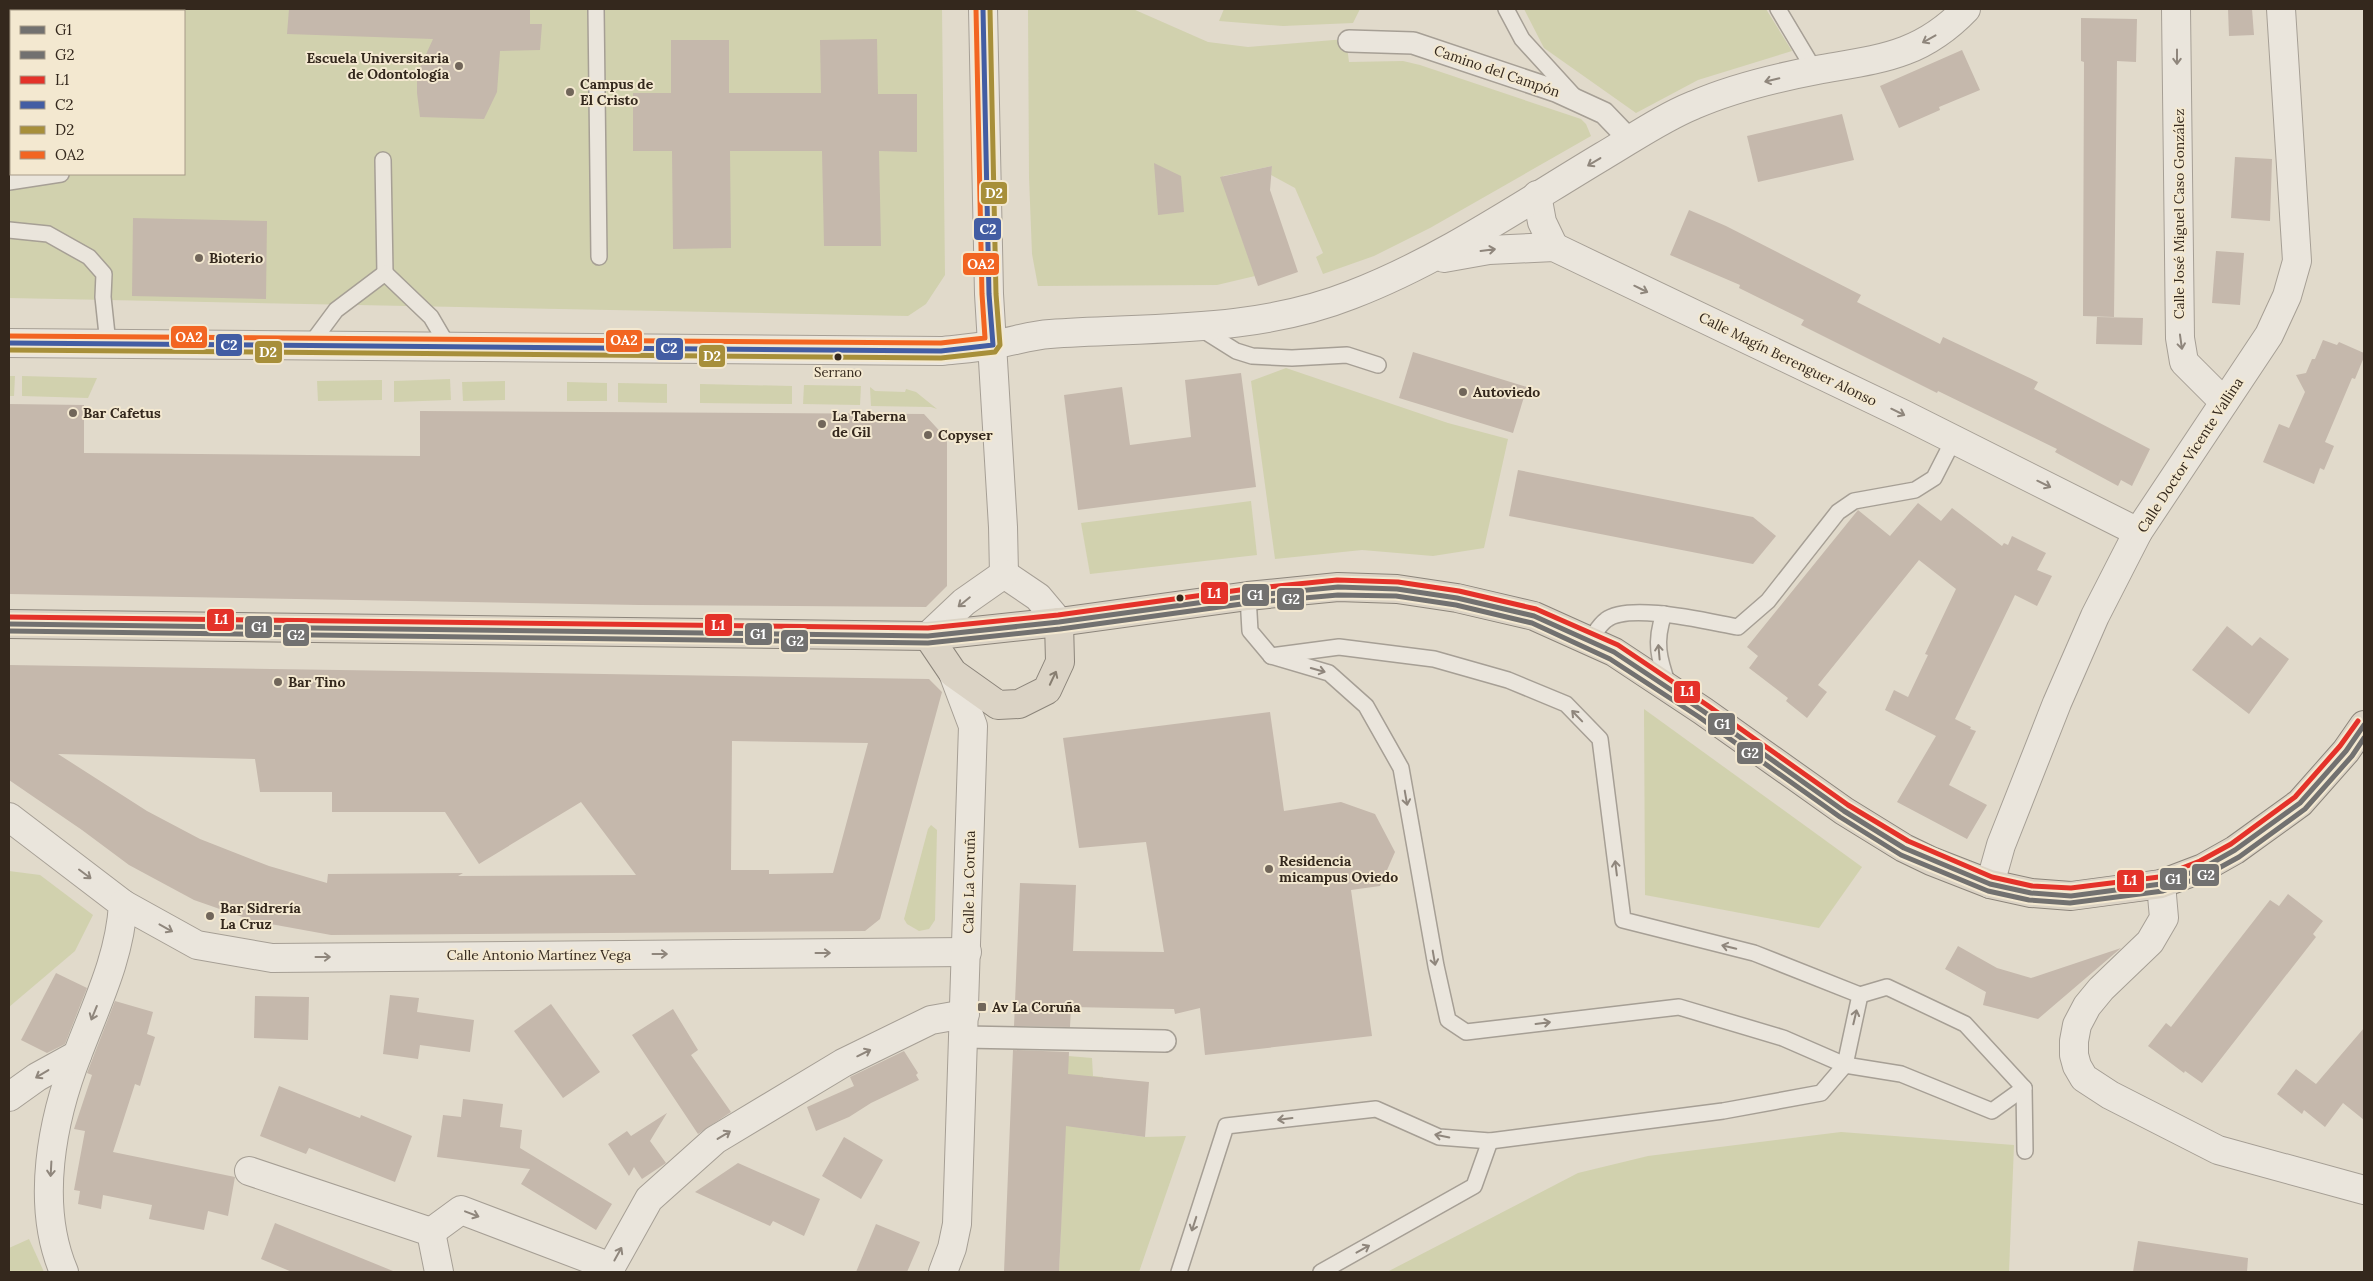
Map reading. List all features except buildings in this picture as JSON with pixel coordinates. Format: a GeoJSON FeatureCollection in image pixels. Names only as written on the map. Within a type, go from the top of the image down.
{"type":"FeatureCollection","features":[{"type":"Feature","properties":{"kind":"highway"},"geometry":{"type":"LineString","coordinates":[[9,624],[928,636],[1059,622],[1248,596],[1338,587],[1397,590],[1457,598],[1534,616],[1614,652],[1844,811],[1904,848],[1931,861],[1990,884],[2031,893],[2070,896],[2161,884],[2203,868],[2235,850],[2300,803],[2346,751],[2364,725]]}},
{"type":"Feature","properties":{"kind":"highway"},"geometry":{"type":"LineString","coordinates":[[928,636],[953,673],[998,705],[1019,704],[1047,690],[1060,662],[1059,622]]}},
{"type":"Feature","properties":{"kind":"street"},"geometry":{"type":"LineString","coordinates":[[983,9],[989,294],[1003,526],[1004,574]]}},
{"type":"Feature","properties":{"kind":"street"},"geometry":{"type":"LineString","coordinates":[[9,342],[941,351],[993,345],[1047,334],[1157,331],[1269,319],[1350,296],[1423,262],[1693,105],[1754,84],[1815,71],[1872,62],[1904,52],[1931,39],[1950,25],[1966,9]]}},
{"type":"Feature","properties":{"kind":"street","name":"Calle José Miguel Caso González"},"geometry":{"type":"LineString","coordinates":[[2176,9],[2180,338],[2184,362],[2224,402]]}},
{"type":"Feature","properties":{"kind":"street","name":"Calle Doctor Vicente Vallina"},"geometry":{"type":"LineString","coordinates":[[1990,884],[2001,845],[2057,703],[2094,616],[2138,532],[2269,335],[2287,296],[2297,261],[2281,9]]}},
{"type":"Feature","properties":{"kind":"street","name":"Camino del Campón"},"geometry":{"type":"LineString","coordinates":[[1349,41],[1412,43],[1548,88],[1604,114],[1630,140]]}},
{"type":"Feature","properties":{"kind":"street"},"geometry":{"type":"LineString","coordinates":[[1537,195],[1542,222],[1554,247]]}},
{"type":"Feature","properties":{"kind":"street","name":"Calle Magín Berenguer Alonso"},"geometry":{"type":"LineString","coordinates":[[1423,262],[1489,250],[1554,247],[1954,439],[2138,532]]}},
{"type":"Feature","properties":{"kind":"street"},"geometry":{"type":"LineString","coordinates":[[1004,574],[1038,597],[1059,622]]}},
{"type":"Feature","properties":{"kind":"street"},"geometry":{"type":"LineString","coordinates":[[928,636],[964,602],[1004,574]]}},
{"type":"Feature","properties":{"kind":"street","name":"Calle La Coruña"},"geometry":{"type":"LineString","coordinates":[[943,1272],[952,1248],[957,1224],[968,952],[973,726],[953,673]]}},
{"type":"Feature","properties":{"kind":"street"},"geometry":{"type":"LineString","coordinates":[[973,726],[998,705]]}},
{"type":"Feature","properties":{"kind":"street","name":"Calle Antonio Martínez Vega"},"geometry":{"type":"LineString","coordinates":[[9,817],[123,904],[197,945],[272,958],[968,952]]}},
{"type":"Feature","properties":{"kind":"street"},"geometry":{"type":"LineString","coordinates":[[9,843],[46,845]]}},
{"type":"Feature","properties":{"kind":"street"},"geometry":{"type":"LineString","coordinates":[[2161,884],[2164,918],[2150,942],[2101,989],[2087,1006],[2077,1025],[2074,1041],[2076,1066],[2084,1078],[2110,1095],[2218,1150],[2364,1190]]}},
{"type":"Feature","properties":{"kind":"street"},"geometry":{"type":"LineString","coordinates":[[64,1272],[56,1254],[51,1220],[50,1168],[59,1112],[77,1055],[115,959],[122,930],[123,904]]}},
{"type":"Feature","properties":{"kind":"street"},"geometry":{"type":"LineString","coordinates":[[431,1232],[461,1210],[611,1267],[649,1199],[715,1140],[843,1063],[932,1020],[965,1026],[1165,1041]]}},
{"type":"Feature","properties":{"kind":"street"},"geometry":{"type":"LineString","coordinates":[[9,1097],[37,1077],[77,1055]]}},
{"type":"Feature","properties":{"kind":"street"},"geometry":{"type":"LineString","coordinates":[[249,1171],[431,1232]]}},
{"type":"Feature","properties":{"kind":"street"},"geometry":{"type":"LineString","coordinates":[[431,1232],[439,1272]]}},
{"type":"Feature","properties":{"kind":"lane"},"geometry":{"type":"LineString","coordinates":[[596,9],[599,257]]}},
{"type":"Feature","properties":{"kind":"lane"},"geometry":{"type":"LineString","coordinates":[[1506,9],[1522,38],[1578,101]]}},
{"type":"Feature","properties":{"kind":"lane"},"geometry":{"type":"LineString","coordinates":[[1778,9],[1815,71]]}},
{"type":"Feature","properties":{"kind":"lane"},"geometry":{"type":"LineString","coordinates":[[383,160],[385,273],[430,317],[448,346]]}},
{"type":"Feature","properties":{"kind":"lane"},"geometry":{"type":"LineString","coordinates":[[9,182],[54,175]]}},
{"type":"Feature","properties":{"kind":"lane"},"geometry":{"type":"LineString","coordinates":[[9,230],[48,234],[89,257],[104,274],[103,297],[108,344]]}},
{"type":"Feature","properties":{"kind":"lane"},"geometry":{"type":"LineString","coordinates":[[310,345],[336,310],[385,273]]}},
{"type":"Feature","properties":{"kind":"lane"},"geometry":{"type":"LineString","coordinates":[[1198,326],[1236,351],[1252,356],[1292,358],[1347,355],[1378,365]]}},
{"type":"Feature","properties":{"kind":"lane"},"geometry":{"type":"LineString","coordinates":[[1589,641],[1606,619],[1630,612],[1664,614],[1738,627],[1768,601],[1838,512],[1854,501],[1915,490],[1934,478],[1954,439]]}},
{"type":"Feature","properties":{"kind":"lane"},"geometry":{"type":"LineString","coordinates":[[1248,596],[1250,631],[1272,656],[1329,673],[1336,679],[1366,706],[1401,768],[1436,966],[1448,1020],[1466,1032],[1679,1007],[1783,1038],[1844,1065],[1901,1074],[1992,1111],[2024,1088]]}},
{"type":"Feature","properties":{"kind":"lane"},"geometry":{"type":"LineString","coordinates":[[1664,614],[1658,630],[1658,656],[1670,689]]}},
{"type":"Feature","properties":{"kind":"lane"},"geometry":{"type":"LineString","coordinates":[[1272,656],[1339,647],[1434,659],[1508,680],[1566,704],[1600,739],[1623,920],[1754,953],[1860,995],[1887,987],[1965,1024],[2024,1088],[2025,1151]]}},
{"type":"Feature","properties":{"kind":"lane"},"geometry":{"type":"LineString","coordinates":[[1178,1272],[1226,1126],[1376,1109],[1439,1137],[1490,1140],[1723,1111],[1821,1093],[1844,1065],[1860,995]]}},
{"type":"Feature","properties":{"kind":"lane"},"geometry":{"type":"LineString","coordinates":[[1321,1272],[1474,1186],[1490,1140]]}},
{"type":"Feature","properties":{"kind":"green space","name":"Campus de El Cristo"},"geometry":{"type":"Polygon","coordinates":[[[9,9],[942,9],[945,275],[926,304],[908,316],[9,298],[9,9]]]}},
{"type":"Feature","properties":{"kind":"green space"},"geometry":{"type":"Polygon","coordinates":[[[1028,9],[1133,9],[1208,42],[1248,47],[1346,39],[1349,62],[1403,61],[1420,65],[1581,119],[1586,124],[1591,136],[1430,228],[1374,256],[1323,274],[1316,257],[1323,253],[1295,188],[1271,175],[1272,166],[1223,176],[1230,204],[1255,276],[1217,285],[1038,286],[1032,254],[1029,177],[1028,9]]]}},
{"type":"Feature","properties":{"kind":"green space"},"geometry":{"type":"Polygon","coordinates":[[[1224,9],[1360,9],[1353,23],[1283,26],[1219,21],[1224,9]]]}},
{"type":"Feature","properties":{"kind":"green space"},"geometry":{"type":"Polygon","coordinates":[[[1524,9],[1766,9],[1792,51],[1698,80],[1636,113],[1544,48],[1524,9]]]}},
{"type":"Feature","properties":{"kind":"green space"},"geometry":{"type":"Polygon","coordinates":[[[1286,368],[1448,423],[1508,439],[1484,548],[1433,556],[1362,550],[1275,559],[1251,381],[1286,368]]]}},
{"type":"Feature","properties":{"kind":"green space"},"geometry":{"type":"Polygon","coordinates":[[[9,376],[15,376],[14,396],[9,396],[9,376]]]}},
{"type":"Feature","properties":{"kind":"green space"},"geometry":{"type":"Polygon","coordinates":[[[22,376],[97,378],[88,398],[22,396],[22,376]]]}},
{"type":"Feature","properties":{"kind":"green space"},"geometry":{"type":"Polygon","coordinates":[[[450,379],[451,400],[394,402],[394,381],[450,379]]]}},
{"type":"Feature","properties":{"kind":"green space"},"geometry":{"type":"Polygon","coordinates":[[[382,380],[382,400],[318,401],[317,381],[382,380]]]}},
{"type":"Feature","properties":{"kind":"green space"},"geometry":{"type":"Polygon","coordinates":[[[505,381],[505,400],[463,401],[462,382],[505,381]]]}},
{"type":"Feature","properties":{"kind":"green space"},"geometry":{"type":"Polygon","coordinates":[[[567,382],[607,383],[607,401],[567,401],[567,382]]]}},
{"type":"Feature","properties":{"kind":"green space"},"geometry":{"type":"Polygon","coordinates":[[[618,383],[667,384],[667,403],[618,402],[618,383]]]}},
{"type":"Feature","properties":{"kind":"green space"},"geometry":{"type":"Polygon","coordinates":[[[700,384],[792,386],[792,404],[700,403],[700,384]]]}},
{"type":"Feature","properties":{"kind":"green space"},"geometry":{"type":"Polygon","coordinates":[[[804,385],[861,386],[860,405],[803,404],[804,385]]]}},
{"type":"Feature","properties":{"kind":"green space"},"geometry":{"type":"Polygon","coordinates":[[[870,387],[875,391],[905,392],[906,389],[916,392],[937,409],[931,407],[871,406],[870,387]]]}},
{"type":"Feature","properties":{"kind":"green space"},"geometry":{"type":"Polygon","coordinates":[[[1251,501],[1257,555],[1090,574],[1081,523],[1251,501]]]}},
{"type":"Feature","properties":{"kind":"green space"},"geometry":{"type":"Polygon","coordinates":[[[1644,709],[1862,867],[1819,928],[1645,895],[1644,709]]]}},
{"type":"Feature","properties":{"kind":"green space"},"geometry":{"type":"Polygon","coordinates":[[[931,825],[937,830],[935,920],[929,929],[919,931],[907,924],[904,919],[928,829],[931,825]]]}},
{"type":"Feature","properties":{"kind":"green space"},"geometry":{"type":"Polygon","coordinates":[[[9,871],[40,875],[93,915],[75,951],[9,1007],[9,871]]]}},
{"type":"Feature","properties":{"kind":"green space"},"geometry":{"type":"Polygon","coordinates":[[[1068,1056],[1092,1058],[1093,1076],[1103,1077],[1102,1131],[1145,1137],[1186,1136],[1139,1272],[1059,1272],[1068,1056]]]}},
{"type":"Feature","properties":{"kind":"green space"},"geometry":{"type":"Polygon","coordinates":[[[1841,1132],[2014,1145],[2009,1272],[1387,1272],[1578,1173],[1648,1156],[1841,1132]]]}},
{"type":"Feature","properties":{"kind":"green space"},"geometry":{"type":"Polygon","coordinates":[[[29,1239],[44,1272],[9,1272],[9,1248],[29,1239]]]}},
{"type":"Feature","properties":{"kind":"transit line","name":"OA2"},"geometry":{"type":"LineString","coordinates":[[9,336],[941,343],[985,338],[982,294],[976,9]]}},
{"type":"Feature","properties":{"kind":"transit line","name":"C2"},"geometry":{"type":"LineString","coordinates":[[9,343],[941,351],[993,345],[989,294],[983,9]]}},
{"type":"Feature","properties":{"kind":"transit line","name":"D2"},"geometry":{"type":"LineString","coordinates":[[9,350],[941,358],[995,352],[1000,345],[996,294],[990,9]]}},
{"type":"Feature","properties":{"kind":"transit line","name":"L1"},"geometry":{"type":"LineString","coordinates":[[9,617],[928,628],[1058,615],[1247,589],[1337,580],[1398,582],[1459,591],[1536,609],[1618,645],[1707,705],[1848,805],[1908,841],[1992,877],[2032,886],[2071,888],[2159,877],[2200,861],[2231,844],[2295,797],[2340,746],[2358,721]]}},
{"type":"Feature","properties":{"kind":"transit line","name":"G1"},"geometry":{"type":"LineString","coordinates":[[9,624],[928,636],[1059,622],[1248,596],[1338,587],[1397,589],[1457,598],[1534,616],[1614,652],[1703,711],[1844,811],[1904,848],[1990,884],[2031,893],[2071,896],[2161,884],[2203,868],[2235,850],[2300,803],[2346,751],[2364,725]]}},
{"type":"Feature","properties":{"kind":"transit line","name":"G2"},"geometry":{"type":"LineString","coordinates":[[9,631],[928,643],[1060,629],[1249,603],[1338,595],[1396,596],[1456,605],[1532,623],[1610,659],[1699,717],[1840,817],[1901,855],[1988,891],[2029,900],[2070,903],[2163,891],[2206,875],[2239,857],[2305,809],[2352,756],[2364,738]]}},
{"type":"Feature","properties":{"kind":"place","name":"Escuela Universitaria de Odontología"},"geometry":{"type":"Point","coordinates":[459,66]}},
{"type":"Feature","properties":{"kind":"place","name":"Campus de El Cristo"},"geometry":{"type":"Point","coordinates":[570,92]}},
{"type":"Feature","properties":{"kind":"place","name":"Bioterio"},"geometry":{"type":"Point","coordinates":[199,258]}},
{"type":"Feature","properties":{"kind":"place","name":"Serrano"},"geometry":{"type":"Point","coordinates":[838,357]}},
{"type":"Feature","properties":{"kind":"place","name":"Autoviedo"},"geometry":{"type":"Point","coordinates":[1463,392]}},
{"type":"Feature","properties":{"kind":"place","name":"Bar Cafetus"},"geometry":{"type":"Point","coordinates":[73,413]}},
{"type":"Feature","properties":{"kind":"place","name":"La Taberna de Gil"},"geometry":{"type":"Point","coordinates":[822,424]}},
{"type":"Feature","properties":{"kind":"place","name":"Copyser"},"geometry":{"type":"Point","coordinates":[928,435]}},
{"type":"Feature","properties":{"kind":"place","name":"Bar Tino"},"geometry":{"type":"Point","coordinates":[278,682]}},
{"type":"Feature","properties":{"kind":"place","name":"Residencia micampus Oviedo"},"geometry":{"type":"Point","coordinates":[1269,869]}},
{"type":"Feature","properties":{"kind":"place","name":"Bar Sidrería La Cruz"},"geometry":{"type":"Point","coordinates":[210,916]}},
{"type":"Feature","properties":{"kind":"place","name":"Av La Coruña"},"geometry":{"type":"Point","coordinates":[982,1007]}}]}
